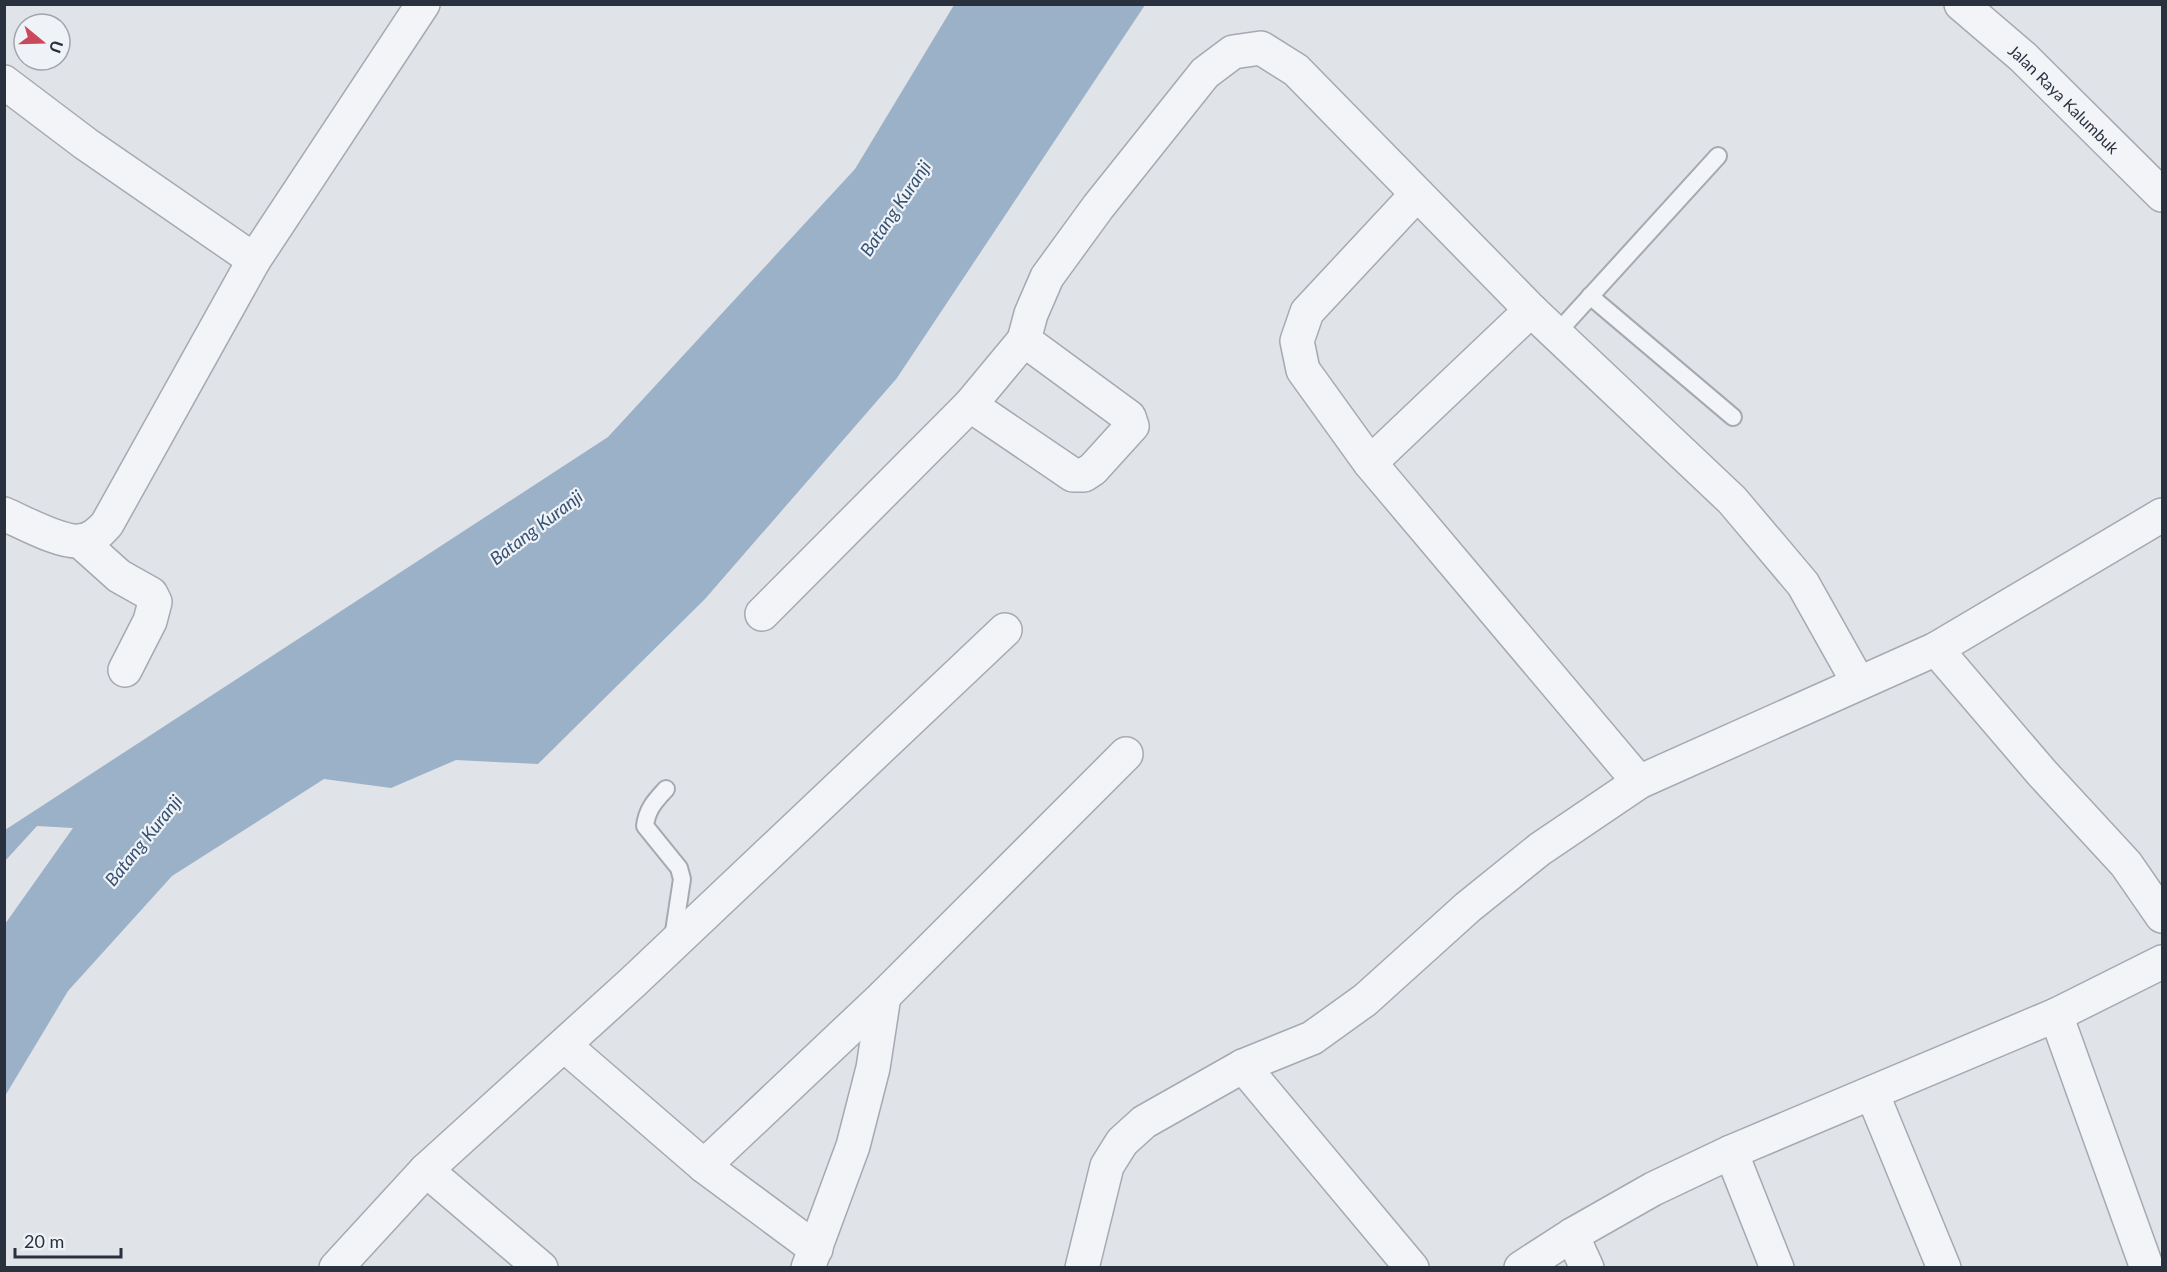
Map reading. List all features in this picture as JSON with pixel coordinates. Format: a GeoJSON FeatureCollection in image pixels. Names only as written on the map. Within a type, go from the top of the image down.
{"type":"FeatureCollection","features":[{"type":"Feature","properties":{"kind":"street"},"geometry":{"type":"LineString","coordinates":[[4,514],[62,538],[80,541],[97,535],[107,524],[254,260],[423,4]]}},
{"type":"Feature","properties":{"kind":"street","name":"Jalan Raya Kalumbuk"},"geometry":{"type":"LineString","coordinates":[[1961,4],[2024,57],[2163,195]]}},
{"type":"Feature","properties":{"kind":"street"},"geometry":{"type":"LineString","coordinates":[[762,615],[970,405],[1024,340],[1031,314],[1047,277],[1085,224],[1205,74],[1233,52],[1261,48],[1296,70],[1531,310],[1732,500],[1803,584],[1858,682]]}},
{"type":"Feature","properties":{"kind":"street"},"geometry":{"type":"LineString","coordinates":[[4,82],[86,144],[254,260]]}},
{"type":"Feature","properties":{"kind":"street"},"geometry":{"type":"LineString","coordinates":[[1417,194],[1307,312],[1297,341],[1303,370],[1370,464],[1639,782]]}},
{"type":"Feature","properties":{"kind":"street"},"geometry":{"type":"LineString","coordinates":[[1370,464],[1531,310]]}},
{"type":"Feature","properties":{"kind":"street"},"geometry":{"type":"LineString","coordinates":[[970,405],[1073,475],[1084,475],[1093,469],[1132,426],[1129,417],[1024,340]]}},
{"type":"Feature","properties":{"kind":"street"},"geometry":{"type":"LineString","coordinates":[[1082,1268],[1107,1166],[1122,1142],[1144,1122],[1243,1066],[1312,1038],[1365,1000],[1468,907],[1540,849],[1639,782],[1936,649],[2163,514]]}},
{"type":"Feature","properties":{"kind":"street"},"geometry":{"type":"LineString","coordinates":[[80,541],[107,567],[151,594],[155,602],[150,621],[125,670]]}},
{"type":"Feature","properties":{"kind":"street"},"geometry":{"type":"LineString","coordinates":[[336,1268],[426,1170],[564,1045],[1005,630]]}},
{"type":"Feature","properties":{"kind":"street"},"geometry":{"type":"LineString","coordinates":[[1936,649],[2042,773],[2126,864],[2163,916]]}},
{"type":"Feature","properties":{"kind":"street"},"geometry":{"type":"LineString","coordinates":[[704,1166],[884,996],[1126,754]]}},
{"type":"Feature","properties":{"kind":"street"},"geometry":{"type":"LineString","coordinates":[[1521,1268],[1572,1235],[1653,1189],[1731,1152],[2056,1015],[2163,962]]}},
{"type":"Feature","properties":{"kind":"street"},"geometry":{"type":"LineString","coordinates":[[564,1045],[812,1258],[853,1146],[873,1068],[884,996]]}},
{"type":"Feature","properties":{"kind":"street"},"geometry":{"type":"LineString","coordinates":[[2056,1015],[2147,1268]]}},
{"type":"Feature","properties":{"kind":"street"},"geometry":{"type":"LineString","coordinates":[[1243,1066],[1412,1268]]}},
{"type":"Feature","properties":{"kind":"street"},"geometry":{"type":"LineString","coordinates":[[1872,1093],[1944,1268]]}},
{"type":"Feature","properties":{"kind":"street"},"geometry":{"type":"LineString","coordinates":[[1731,1152],[1777,1268]]}},
{"type":"Feature","properties":{"kind":"street"},"geometry":{"type":"LineString","coordinates":[[426,1170],[541,1268]]}},
{"type":"Feature","properties":{"kind":"street"},"geometry":{"type":"LineString","coordinates":[[1572,1235],[1587,1268]]}},
{"type":"Feature","properties":{"kind":"lane"},"geometry":{"type":"LineString","coordinates":[[1556,334],[1718,156]]}},
{"type":"Feature","properties":{"kind":"lane"},"geometry":{"type":"LineString","coordinates":[[1590,296],[1733,417]]}},
{"type":"Feature","properties":{"kind":"lane"},"geometry":{"type":"LineString","coordinates":[[666,789],[652,803],[645,826],[679,868],[682,879],[672,944]]}},
{"type":"Feature","properties":{"kind":"water","name":"Batang Kuranji"},"geometry":{"type":"Polygon","coordinates":[[[954,5],[1145,5],[897,378],[705,599],[538,764],[456,760],[391,788],[324,779],[172,876],[68,991],[5,1096],[5,924],[73,828],[37,826],[5,861],[5,830],[608,437],[855,169],[954,5]]]}}]}
